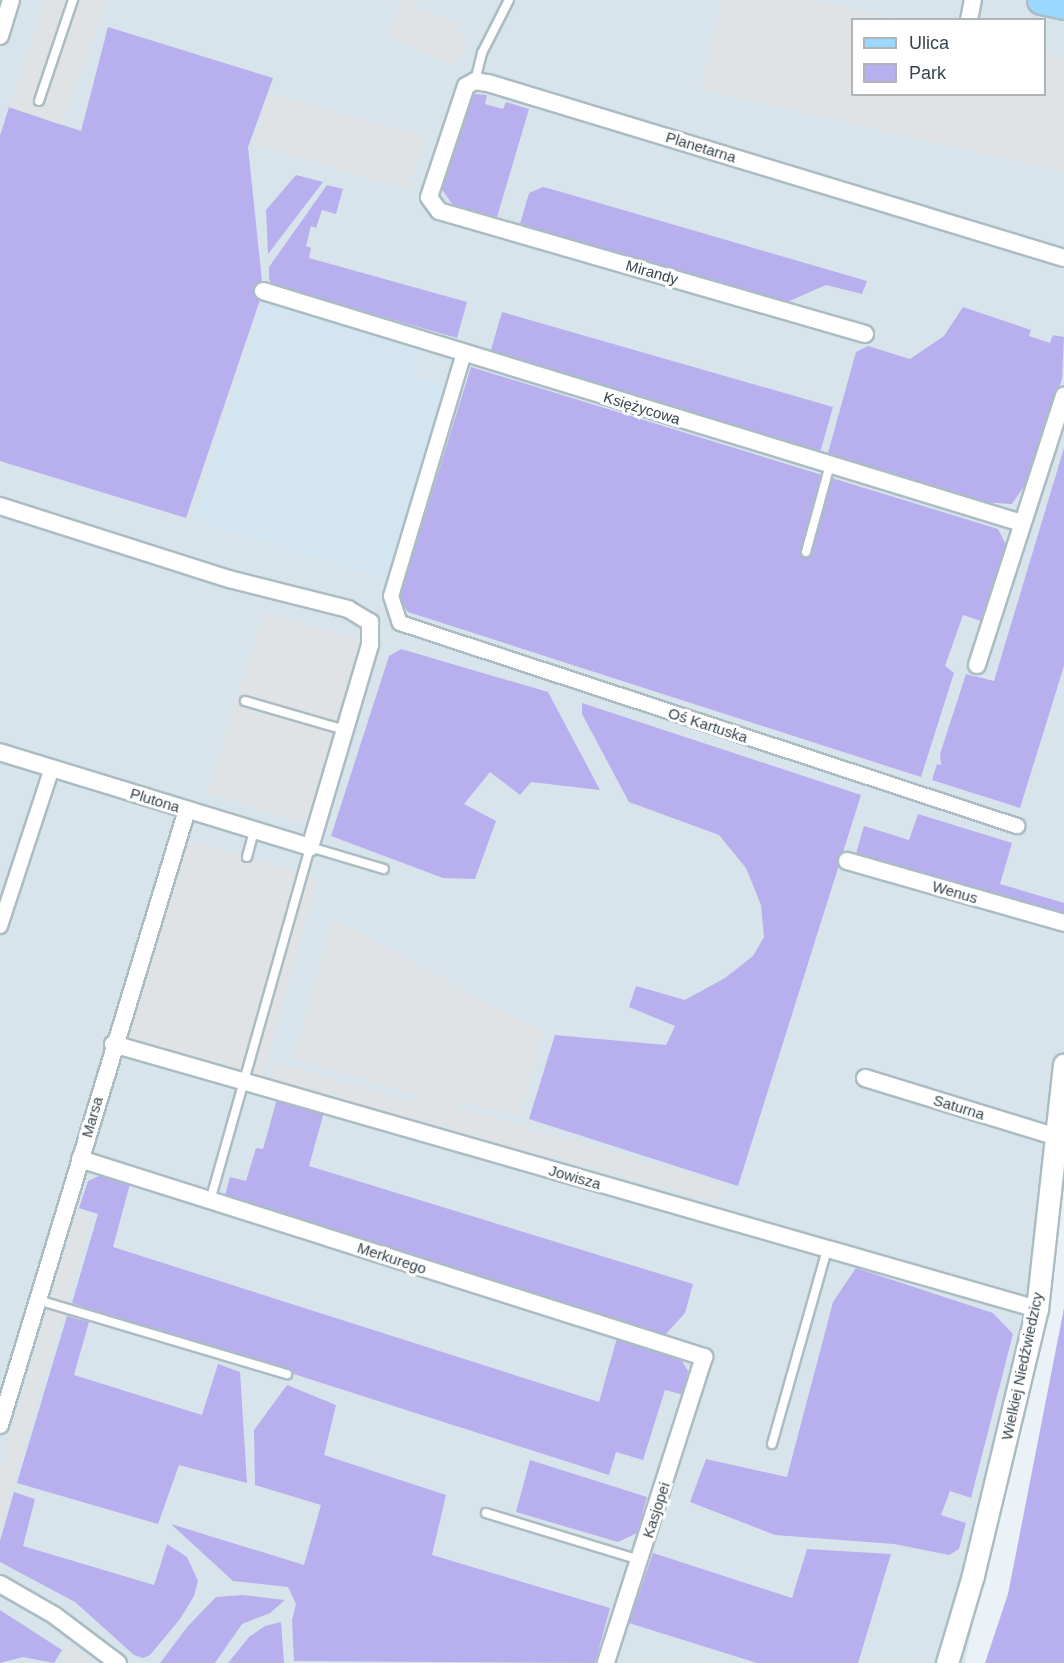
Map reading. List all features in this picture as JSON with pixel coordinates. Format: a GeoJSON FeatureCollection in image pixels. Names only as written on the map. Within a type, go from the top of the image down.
{"type":"FeatureCollection","features":[{"type":"Feature","properties":{"kind":"main road"},"geometry":{"type":"LineString","coordinates":[[1041,0],[1064,5]]}},
{"type":"Feature","properties":{"kind":"street"},"geometry":{"type":"LineString","coordinates":[[0,36],[11,0]]}},
{"type":"Feature","properties":{"kind":"street"},"geometry":{"type":"LineString","coordinates":[[969,18],[973,0]]}},
{"type":"Feature","properties":{"kind":"street","name":"Mirandy"},"geometry":{"type":"LineString","coordinates":[[475,81],[466,86],[456,111],[429,197],[439,211],[865,334]]}},
{"type":"Feature","properties":{"kind":"street","name":"Planetarna"},"geometry":{"type":"LineString","coordinates":[[475,81],[1064,258]]}},
{"type":"Feature","properties":{"kind":"street","name":"Księżycowa"},"geometry":{"type":"LineString","coordinates":[[263,291],[1022,523]]}},
{"type":"Feature","properties":{"kind":"street","name":"Oś Kartuska"},"geometry":{"type":"LineString","coordinates":[[464,353],[391,596],[400,623],[1017,826]]}},
{"type":"Feature","properties":{"kind":"street"},"geometry":{"type":"LineString","coordinates":[[977,665],[1064,396]]}},
{"type":"Feature","properties":{"kind":"street"},"geometry":{"type":"LineString","coordinates":[[0,506],[229,579],[348,609],[370,622],[370,645],[310,847]]}},
{"type":"Feature","properties":{"kind":"street","name":"Plutona"},"geometry":{"type":"LineString","coordinates":[[0,752],[310,847]]}},
{"type":"Feature","properties":{"kind":"street"},"geometry":{"type":"LineString","coordinates":[[1,922],[52,768]]}},
{"type":"Feature","properties":{"kind":"street","name":"Marsa"},"geometry":{"type":"LineString","coordinates":[[0,1425],[113,1044],[187,810]]}},
{"type":"Feature","properties":{"kind":"street","name":"Wenus"},"geometry":{"type":"LineString","coordinates":[[847,861],[1064,923]]}},
{"type":"Feature","properties":{"kind":"street","name":"Jowisza"},"geometry":{"type":"LineString","coordinates":[[113,1044],[1037,1309]]}},
{"type":"Feature","properties":{"kind":"street","name":"Wielkiej Niedźwiedzicy"},"geometry":{"type":"LineString","coordinates":[[947,1663],[978,1557],[1037,1309],[1054,1137],[1064,1064]]}},
{"type":"Feature","properties":{"kind":"street","name":"Saturna"},"geometry":{"type":"LineString","coordinates":[[865,1078],[1054,1137]]}},
{"type":"Feature","properties":{"kind":"street","name":"Merkurego"},"geometry":{"type":"LineString","coordinates":[[80,1159],[704,1357]]}},
{"type":"Feature","properties":{"kind":"street","name":"Kasjopei"},"geometry":{"type":"LineString","coordinates":[[606,1663],[704,1357]]}},
{"type":"Feature","properties":{"kind":"street"},"geometry":{"type":"LineString","coordinates":[[0,1584],[61,1620],[118,1663]]}},
{"type":"Feature","properties":{"kind":"lane"},"geometry":{"type":"LineString","coordinates":[[39,101],[73,0]]}},
{"type":"Feature","properties":{"kind":"lane"},"geometry":{"type":"LineString","coordinates":[[475,81],[482,52],[509,0]]}},
{"type":"Feature","properties":{"kind":"lane"},"geometry":{"type":"LineString","coordinates":[[806,552],[830,465]]}},
{"type":"Feature","properties":{"kind":"lane"},"geometry":{"type":"LineString","coordinates":[[245,701],[345,730]]}},
{"type":"Feature","properties":{"kind":"lane"},"geometry":{"type":"LineString","coordinates":[[246,856],[254,830]]}},
{"type":"Feature","properties":{"kind":"lane"},"geometry":{"type":"LineString","coordinates":[[210,1201],[310,847],[384,869]]}},
{"type":"Feature","properties":{"kind":"lane"},"geometry":{"type":"LineString","coordinates":[[772,1444],[827,1249]]}},
{"type":"Feature","properties":{"kind":"lane"},"geometry":{"type":"LineString","coordinates":[[38,1300],[287,1374]]}},
{"type":"Feature","properties":{"kind":"lane"},"geometry":{"type":"LineString","coordinates":[[486,1513],[640,1560]]}},
{"type":"Feature","properties":{"kind":"shaded area"},"geometry":{"type":"Polygon","coordinates":[[[0,0],[1064,0],[1064,1151],[965,1663],[0,1663],[0,0]]]}},
{"type":"Feature","properties":{"kind":"shaded area"},"geometry":{"type":"Polygon","coordinates":[[[45,0],[106,0],[62,125],[9,107],[45,0]]]}},
{"type":"Feature","properties":{"kind":"shaded area"},"geometry":{"type":"Polygon","coordinates":[[[393,0],[415,0],[412,7],[459,23],[459,37],[470,36],[456,66],[388,38],[400,4],[393,0]]]}},
{"type":"Feature","properties":{"kind":"shaded area"},"geometry":{"type":"Polygon","coordinates":[[[722,0],[814,0],[894,18],[851,18],[851,96],[1046,96],[1046,53],[1064,58],[1064,172],[700,89],[722,0]]]}},
{"type":"Feature","properties":{"kind":"shaded area"},"geometry":{"type":"Polygon","coordinates":[[[269,93],[425,137],[409,190],[254,144],[269,93]]]}},
{"type":"Feature","properties":{"kind":"shaded area"},"geometry":{"type":"Polygon","coordinates":[[[263,300],[419,349],[410,377],[446,388],[386,580],[194,519],[263,300]]]}},
{"type":"Feature","properties":{"kind":"shaded area"},"geometry":{"type":"Polygon","coordinates":[[[263,612],[364,641],[306,825],[208,793],[263,612]]]}},
{"type":"Feature","properties":{"kind":"shaded area"},"geometry":{"type":"Polygon","coordinates":[[[179,837],[318,878],[262,1079],[115,1037],[179,837]]]}},
{"type":"Feature","properties":{"kind":"shaded area"},"geometry":{"type":"Polygon","coordinates":[[[333,919],[543,1032],[520,1117],[459,1100],[457,1107],[723,1184],[720,1203],[269,1079],[274,1062],[415,1103],[416,1095],[293,1058],[333,919]]]}},
{"type":"Feature","properties":{"kind":"shaded area"},"geometry":{"type":"Polygon","coordinates":[[[77,1210],[93,1214],[0,1529],[0,1471],[77,1210]]]}},
{"type":"Feature","properties":{"kind":"shaded area"},"geometry":{"type":"Polygon","coordinates":[[[70,1644],[93,1663],[66,1663],[60,1658],[70,1644]]]}},
{"type":"Feature","properties":{"kind":"green space"},"geometry":{"type":"Polygon","coordinates":[[[108,27],[273,78],[248,147],[263,291],[186,518],[0,461],[0,136],[9,107],[81,131],[108,27]]]}},
{"type":"Feature","properties":{"kind":"green space"},"geometry":{"type":"Polygon","coordinates":[[[472,94],[487,95],[485,104],[503,109],[506,102],[529,109],[497,217],[453,205],[440,187],[472,94]]]}},
{"type":"Feature","properties":{"kind":"green space"},"geometry":{"type":"Polygon","coordinates":[[[296,175],[323,182],[268,254],[266,210],[296,175]]]}},
{"type":"Feature","properties":{"kind":"green space"},"geometry":{"type":"Polygon","coordinates":[[[327,185],[343,189],[336,214],[322,210],[316,228],[311,226],[306,246],[311,248],[309,258],[467,302],[457,338],[328,301],[326,306],[274,288],[269,279],[269,267],[327,185]]]}},
{"type":"Feature","properties":{"kind":"green space"},"geometry":{"type":"Polygon","coordinates":[[[543,187],[867,281],[862,294],[826,285],[787,302],[520,224],[529,193],[543,187]]]}},
{"type":"Feature","properties":{"kind":"green space"},"geometry":{"type":"Polygon","coordinates":[[[963,307],[1031,330],[1029,336],[1050,343],[1053,335],[1064,337],[1062,379],[1028,480],[1012,504],[979,502],[828,453],[856,352],[868,346],[910,359],[944,336],[963,307]]]}},
{"type":"Feature","properties":{"kind":"green space"},"geometry":{"type":"Polygon","coordinates":[[[502,312],[833,407],[819,456],[490,353],[502,312]]]}},
{"type":"Feature","properties":{"kind":"green space"},"geometry":{"type":"Polygon","coordinates":[[[471,367],[998,529],[1007,547],[981,621],[963,615],[945,666],[954,673],[921,777],[408,612],[399,599],[471,367]]]}},
{"type":"Feature","properties":{"kind":"green space"},"geometry":{"type":"Polygon","coordinates":[[[1064,448],[1064,666],[1020,808],[932,780],[937,764],[941,765],[940,754],[966,674],[994,681],[1064,448]]]}},
{"type":"Feature","properties":{"kind":"green space"},"geometry":{"type":"Polygon","coordinates":[[[401,649],[548,692],[600,790],[531,782],[520,795],[490,772],[464,804],[496,821],[475,879],[443,878],[331,836],[389,656],[401,649]]]}},
{"type":"Feature","properties":{"kind":"green space"},"geometry":{"type":"Polygon","coordinates":[[[582,703],[861,795],[738,1186],[529,1119],[555,1035],[666,1045],[675,1026],[629,1007],[636,986],[685,1000],[725,978],[753,956],[764,937],[761,905],[746,868],[719,835],[629,802],[582,714],[582,703]]]}},
{"type":"Feature","properties":{"kind":"green space"},"geometry":{"type":"Polygon","coordinates":[[[918,814],[1012,843],[1000,884],[1064,903],[1064,920],[855,857],[864,826],[909,840],[918,814]]]}},
{"type":"Feature","properties":{"kind":"green space"},"geometry":{"type":"Polygon","coordinates":[[[277,1099],[324,1112],[309,1166],[693,1284],[685,1313],[665,1335],[225,1195],[230,1177],[246,1181],[256,1148],[263,1149],[277,1099]]]}},
{"type":"Feature","properties":{"kind":"green space"},"geometry":{"type":"Polygon","coordinates":[[[101,1175],[130,1184],[113,1247],[599,1402],[617,1338],[682,1361],[688,1371],[684,1395],[665,1390],[643,1460],[616,1452],[609,1475],[72,1303],[98,1214],[79,1208],[88,1181],[101,1175]]]}},
{"type":"Feature","properties":{"kind":"green space"},"geometry":{"type":"Polygon","coordinates":[[[856,1268],[993,1313],[1013,1334],[971,1498],[950,1491],[941,1515],[966,1523],[959,1549],[949,1555],[894,1544],[775,1535],[690,1502],[706,1459],[787,1477],[833,1302],[856,1268]]]}},
{"type":"Feature","properties":{"kind":"green space"},"geometry":{"type":"Polygon","coordinates":[[[1064,1308],[1064,1663],[985,1663],[1008,1594],[1064,1308]]]}},
{"type":"Feature","properties":{"kind":"green space"},"geometry":{"type":"Polygon","coordinates":[[[67,1316],[89,1322],[74,1375],[202,1415],[218,1364],[240,1372],[247,1483],[179,1465],[158,1524],[17,1483],[67,1316]]]}},
{"type":"Feature","properties":{"kind":"green space"},"geometry":{"type":"Polygon","coordinates":[[[287,1385],[336,1405],[324,1455],[446,1495],[432,1555],[610,1608],[595,1663],[294,1661],[292,1620],[296,1604],[288,1587],[233,1581],[171,1524],[304,1565],[321,1505],[255,1485],[254,1430],[287,1385]]]}},
{"type":"Feature","properties":{"kind":"green space"},"geometry":{"type":"Polygon","coordinates":[[[530,1460],[647,1497],[637,1533],[618,1542],[516,1512],[530,1460]]]}},
{"type":"Feature","properties":{"kind":"green space"},"geometry":{"type":"Polygon","coordinates":[[[14,1492],[35,1499],[23,1546],[154,1585],[167,1544],[187,1557],[198,1581],[194,1596],[180,1619],[150,1655],[143,1658],[134,1655],[75,1602],[0,1562],[0,1541],[14,1492]]]}},
{"type":"Feature","properties":{"kind":"green space"},"geometry":{"type":"Polygon","coordinates":[[[807,1549],[891,1554],[858,1663],[757,1663],[629,1623],[653,1553],[792,1598],[807,1549]]]}},
{"type":"Feature","properties":{"kind":"green space"},"geometry":{"type":"Polygon","coordinates":[[[243,1595],[285,1600],[270,1613],[242,1624],[215,1663],[160,1663],[188,1626],[216,1597],[243,1595]]]}},
{"type":"Feature","properties":{"kind":"green space"},"geometry":{"type":"Polygon","coordinates":[[[0,1610],[62,1650],[54,1663],[23,1657],[0,1663],[0,1610]]]}},
{"type":"Feature","properties":{"kind":"green space"},"geometry":{"type":"Polygon","coordinates":[[[281,1622],[284,1663],[228,1663],[249,1637],[265,1626],[281,1622]]]}}]}
